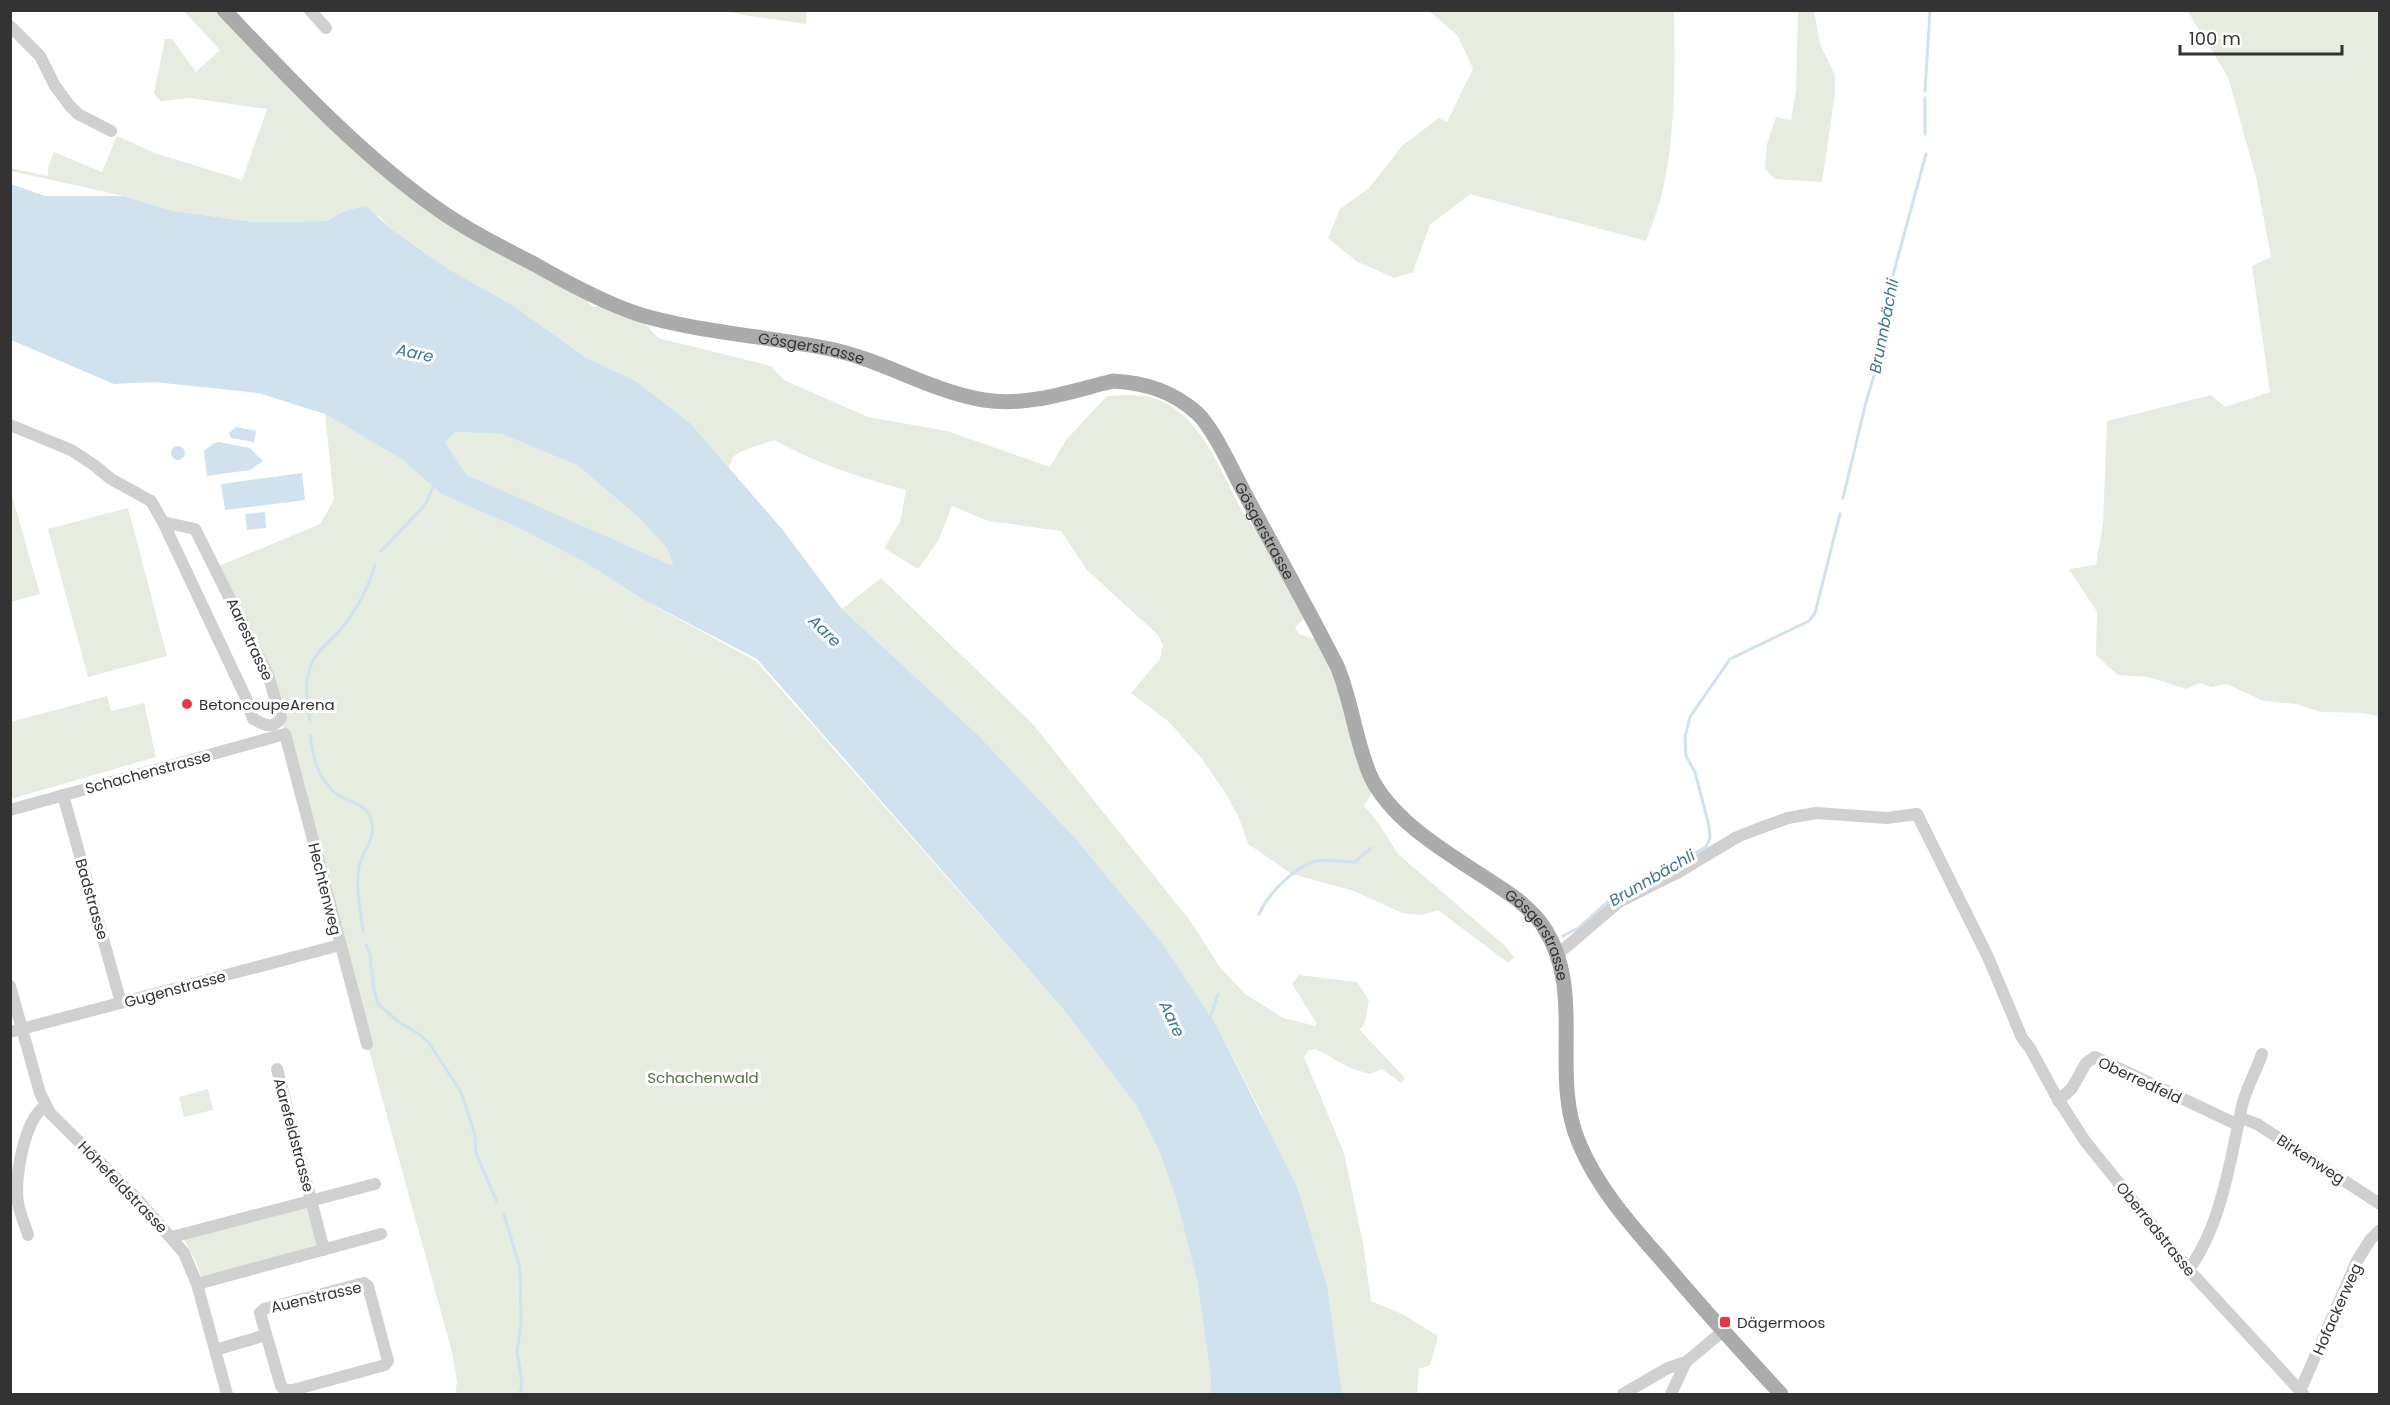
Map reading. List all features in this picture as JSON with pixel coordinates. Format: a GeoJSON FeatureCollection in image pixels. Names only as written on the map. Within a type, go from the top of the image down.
{"type":"FeatureCollection","features":[{"type":"Feature","properties":{"kind":"main road","name":"Gösgerstrasse"},"geometry":{"type":"LineString","coordinates":[[224,10],[357,143],[406,185],[476,233],[593,295],[640,314],[719,333],[833,350],[945,390],[985,400],[1026,401],[1113,381],[1160,388],[1198,414],[1206,424],[1317,627],[1346,686],[1364,756],[1371,776],[1383,796],[1403,820],[1518,900],[1543,926],[1558,954],[1566,988],[1568,1103],[1582,1150],[1605,1193],[1781,1395]]}},
{"type":"Feature","properties":{"kind":"street"},"geometry":{"type":"LineString","coordinates":[[310,10],[326,28]]}},
{"type":"Feature","properties":{"kind":"street"},"geometry":{"type":"LineString","coordinates":[[10,26],[40,56],[55,86],[70,106],[78,114],[111,131]]}},
{"type":"Feature","properties":{"kind":"street","name":"Aarestrasse"},"geometry":{"type":"LineString","coordinates":[[10,425],[70,450],[111,479],[151,501],[164,522],[245,696],[253,719],[263,725],[277,724],[281,718],[268,675],[195,529],[164,522]]}},
{"type":"Feature","properties":{"kind":"street","name":"Schachenstrasse"},"geometry":{"type":"LineString","coordinates":[[10,810],[285,734]]}},
{"type":"Feature","properties":{"kind":"street","name":"Hechtenweg"},"geometry":{"type":"LineString","coordinates":[[285,734],[368,1044]]}},
{"type":"Feature","properties":{"kind":"street","name":"Badstrasse"},"geometry":{"type":"LineString","coordinates":[[63,795],[121,1003]]}},
{"type":"Feature","properties":{"kind":"street","name":"Oberredstrasse"},"geometry":{"type":"LineString","coordinates":[[1558,954],[1619,902],[1677,873],[1737,837],[1760,828],[1788,818],[1816,813],[1887,818],[1917,814],[1988,957],[2017,1027],[2058,1101],[2085,1142],[2189,1269],[2301,1393]]}},
{"type":"Feature","properties":{"kind":"street","name":"Gugenstrasse"},"geometry":{"type":"LineString","coordinates":[[17,1031],[340,945]]}},
{"type":"Feature","properties":{"kind":"street","name":"Höhefeldstrasse"},"geometry":{"type":"LineString","coordinates":[[10,986],[17,1031],[45,1106],[172,1237],[190,1264],[227,1395]]}},
{"type":"Feature","properties":{"kind":"street"},"geometry":{"type":"LineString","coordinates":[[2189,1269],[2199,1253],[2220,1204],[2247,1090],[2262,1054]]}},
{"type":"Feature","properties":{"kind":"street","name":"Oberredfeld"},"geometry":{"type":"LineString","coordinates":[[2058,1101],[2072,1088],[2086,1063],[2095,1057],[2239,1122]]}},
{"type":"Feature","properties":{"kind":"street","name":"Aarefeldstrasse"},"geometry":{"type":"LineString","coordinates":[[278,1069],[324,1250]]}},
{"type":"Feature","properties":{"kind":"street"},"geometry":{"type":"LineString","coordinates":[[28,1235],[18,1202],[17,1182],[29,1125],[40,1109],[45,1106]]}},
{"type":"Feature","properties":{"kind":"street","name":"Birkenweg"},"geometry":{"type":"LineString","coordinates":[[2239,1122],[2257,1124],[2379,1204]]}},
{"type":"Feature","properties":{"kind":"street","name":"Aarefeldstrasse"},"geometry":{"type":"LineString","coordinates":[[172,1237],[375,1184]]}},
{"type":"Feature","properties":{"kind":"street","name":"Hofackerweg"},"geometry":{"type":"LineString","coordinates":[[2301,1393],[2357,1261],[2379,1230]]}},
{"type":"Feature","properties":{"kind":"street"},"geometry":{"type":"LineString","coordinates":[[196,1284],[381,1234]]}},
{"type":"Feature","properties":{"kind":"street","name":"Auenstrasse"},"geometry":{"type":"LineString","coordinates":[[364,1282],[368,1286],[388,1360],[385,1365],[293,1390],[285,1390],[281,1386],[266,1335],[260,1313],[264,1309],[364,1282]]}},
{"type":"Feature","properties":{"kind":"street"},"geometry":{"type":"LineString","coordinates":[[1623,1395],[1668,1368],[1686,1362],[1723,1331]]}},
{"type":"Feature","properties":{"kind":"street","name":"Auenstrasse"},"geometry":{"type":"LineString","coordinates":[[214,1350],[266,1335]]}},
{"type":"Feature","properties":{"kind":"street"},"geometry":{"type":"LineString","coordinates":[[1671,1395],[1686,1362]]}},
{"type":"Feature","properties":{"kind":"green space"},"geometry":{"type":"Polygon","coordinates":[[[2193,10],[2379,11],[2379,717],[2363,713],[2321,712],[2296,704],[2263,701],[2227,684],[2211,687],[2200,683],[2186,689],[2148,677],[2118,675],[2096,655],[2097,612],[2069,569],[2096,565],[2103,524],[2107,421],[2211,395],[2225,407],[2270,392],[2252,266],[2271,257],[2256,177],[2228,77],[2188,12],[2193,10]]]}},
{"type":"Feature","properties":{"kind":"green space"},"geometry":{"type":"Polygon","coordinates":[[[184,11],[217,11],[370,160],[580,294],[593,307],[598,306],[640,318],[658,338],[771,366],[784,380],[868,417],[947,431],[1050,467],[1066,440],[1107,396],[1137,395],[1166,403],[1192,425],[1212,452],[1244,514],[1259,533],[1306,617],[1295,627],[1299,634],[1318,640],[1326,654],[1372,792],[1364,806],[1377,821],[1398,854],[1504,945],[1514,957],[1508,963],[1438,910],[1422,915],[1402,913],[1354,891],[1292,874],[1248,844],[1239,818],[1225,792],[1202,759],[1169,722],[1131,693],[1160,659],[1163,645],[1157,634],[1087,570],[1061,531],[988,521],[952,506],[938,541],[918,569],[884,548],[900,522],[906,490],[838,469],[774,440],[735,455],[729,468],[690,423],[636,381],[585,357],[514,306],[450,270],[391,229],[379,216],[345,211],[326,221],[255,222],[173,211],[124,196],[11,171],[10,168],[48,176],[48,167],[54,152],[102,172],[117,136],[155,153],[242,180],[267,109],[190,98],[160,101],[154,93],[165,39],[172,39],[196,72],[220,50],[184,11]]]}},
{"type":"Feature","properties":{"kind":"green space"},"geometry":{"type":"Polygon","coordinates":[[[726,11],[807,11],[806,24],[749,16],[726,11]]]}},
{"type":"Feature","properties":{"kind":"green space"},"geometry":{"type":"Polygon","coordinates":[[[1429,11],[1674,11],[1672,131],[1660,201],[1646,241],[1470,194],[1430,225],[1413,272],[1394,278],[1356,261],[1328,238],[1340,209],[1369,188],[1402,146],[1439,118],[1447,122],[1473,69],[1458,36],[1429,11]]]}},
{"type":"Feature","properties":{"kind":"green space"},"geometry":{"type":"Polygon","coordinates":[[[1798,11],[1814,11],[1820,44],[1835,75],[1835,94],[1822,182],[1775,179],[1765,169],[1767,144],[1776,117],[1791,120],[1796,90],[1798,11]]]}},
{"type":"Feature","properties":{"kind":"green space","name":"Schachenwald"},"geometry":{"type":"Polygon","coordinates":[[[325,414],[403,460],[441,494],[521,529],[586,563],[642,599],[756,661],[1064,1010],[1136,1105],[1159,1151],[1176,1198],[1197,1280],[1211,1379],[1210,1394],[455,1394],[457,1382],[452,1352],[340,945],[281,718],[219,566],[320,524],[334,500],[325,414]]]}},
{"type":"Feature","properties":{"kind":"green space"},"geometry":{"type":"Polygon","coordinates":[[[456,432],[501,434],[577,465],[637,516],[667,548],[673,567],[467,475],[445,442],[456,432]]]}},
{"type":"Feature","properties":{"kind":"green space"},"geometry":{"type":"Polygon","coordinates":[[[11,492],[40,594],[10,602],[11,492]]]}},
{"type":"Feature","properties":{"kind":"green space"},"geometry":{"type":"Polygon","coordinates":[[[128,508],[167,656],[88,677],[48,529],[128,508]]]}},
{"type":"Feature","properties":{"kind":"green space"},"geometry":{"type":"Polygon","coordinates":[[[881,578],[1032,723],[1191,922],[1219,966],[1245,994],[1283,1018],[1316,1026],[1316,1022],[1292,984],[1299,975],[1357,982],[1369,1000],[1365,1022],[1360,1030],[1405,1078],[1401,1083],[1382,1069],[1370,1074],[1350,1068],[1316,1049],[1309,1050],[1304,1057],[1344,1153],[1363,1243],[1371,1301],[1402,1314],[1438,1336],[1430,1365],[1419,1369],[1417,1394],[1342,1394],[1328,1290],[1261,1112],[1217,1026],[1162,943],[1076,839],[978,735],[842,609],[881,578]]]}},
{"type":"Feature","properties":{"kind":"green space"},"geometry":{"type":"Polygon","coordinates":[[[107,696],[111,711],[144,703],[156,757],[11,799],[11,722],[107,696]]]}},
{"type":"Feature","properties":{"kind":"green space"},"geometry":{"type":"Polygon","coordinates":[[[208,1089],[213,1110],[184,1117],[179,1097],[208,1089]]]}},
{"type":"Feature","properties":{"kind":"green space"},"geometry":{"type":"Polygon","coordinates":[[[309,1205],[319,1244],[202,1279],[183,1238],[309,1205]]]}},
{"type":"Feature","properties":{"kind":"water","name":"Aare"},"geometry":{"type":"Polygon","coordinates":[[[11,184],[45,196],[124,196],[173,211],[255,222],[326,221],[345,211],[366,206],[391,229],[450,270],[514,306],[585,357],[636,381],[690,423],[782,529],[842,609],[978,735],[1076,839],[1162,943],[1217,1026],[1297,1187],[1328,1290],[1342,1394],[1210,1394],[1211,1379],[1197,1280],[1176,1198],[1159,1151],[1136,1105],[1064,1010],[757,659],[642,599],[586,563],[521,529],[441,494],[403,460],[325,414],[258,393],[154,382],[114,384],[11,340],[11,184]],[[456,432],[445,442],[467,475],[673,566],[667,548],[637,516],[577,465],[501,434],[456,432]]]}},
{"type":"Feature","properties":{"kind":"water"},"geometry":{"type":"Polygon","coordinates":[[[236,427],[256,431],[254,442],[231,438],[229,433],[236,427]]]}},
{"type":"Feature","properties":{"kind":"water"},"geometry":{"type":"Polygon","coordinates":[[[219,442],[250,448],[263,461],[250,470],[207,476],[204,451],[219,442]]]}},
{"type":"Feature","properties":{"kind":"water"},"geometry":{"type":"Polygon","coordinates":[[[178,446],[183,448],[185,453],[183,458],[178,460],[173,458],[171,453],[173,448],[178,446]]]}},
{"type":"Feature","properties":{"kind":"water"},"geometry":{"type":"Polygon","coordinates":[[[302,473],[305,500],[225,510],[221,484],[302,473]]]}},
{"type":"Feature","properties":{"kind":"water"},"geometry":{"type":"Polygon","coordinates":[[[265,512],[266,528],[247,530],[245,514],[265,512]]]}},
{"type":"Feature","properties":{"kind":"waterway","name":"Brunnbächli"},"geometry":{"type":"LineString","coordinates":[[1925,91],[1930,10]]}},
{"type":"Feature","properties":{"kind":"waterway","name":"Brunnbächli"},"geometry":{"type":"LineString","coordinates":[[1925,98],[1925,134]]}},
{"type":"Feature","properties":{"kind":"waterway","name":"Brunnbächli"},"geometry":{"type":"LineString","coordinates":[[1843,498],[1877,366],[1886,301],[1926,154]]}},
{"type":"Feature","properties":{"kind":"waterway"},"geometry":{"type":"LineString","coordinates":[[381,551],[425,505],[434,485]]}},
{"type":"Feature","properties":{"kind":"waterway","name":"Brunnbächli"},"geometry":{"type":"LineString","coordinates":[[1563,936],[1578,928],[1613,897],[1706,847],[1710,838],[1709,826],[1695,772],[1686,756],[1685,737],[1690,717],[1730,659],[1809,621],[1815,613],[1840,514]]}},
{"type":"Feature","properties":{"kind":"waterway"},"geometry":{"type":"LineString","coordinates":[[310,720],[307,685],[311,665],[351,615],[369,583],[375,565]]}},
{"type":"Feature","properties":{"kind":"waterway"},"geometry":{"type":"LineString","coordinates":[[310,735],[314,759],[329,787],[335,793],[365,809],[371,819],[373,831],[358,871],[358,897],[363,932]]}},
{"type":"Feature","properties":{"kind":"waterway","name":"Brunnbächli"},"geometry":{"type":"LineString","coordinates":[[1259,914],[1274,891],[1304,866],[1322,860],[1355,862],[1371,848]]}},
{"type":"Feature","properties":{"kind":"waterway"},"geometry":{"type":"LineString","coordinates":[[366,945],[370,954],[378,1004],[429,1043],[461,1092],[475,1135],[476,1153],[497,1202]]}},
{"type":"Feature","properties":{"kind":"waterway"},"geometry":{"type":"LineString","coordinates":[[1210,1018],[1218,994]]}},
{"type":"Feature","properties":{"kind":"waterway"},"geometry":{"type":"LineString","coordinates":[[504,1215],[520,1268],[521,1323],[517,1352],[522,1383],[520,1394]]}},
{"type":"Feature","properties":{"kind":"place","name":"BetoncoupeArena"},"geometry":{"type":"Point","coordinates":[187,704]}},
{"type":"Feature","properties":{"kind":"place","name":"Dägermoos"},"geometry":{"type":"Point","coordinates":[1725,1322]}}]}
